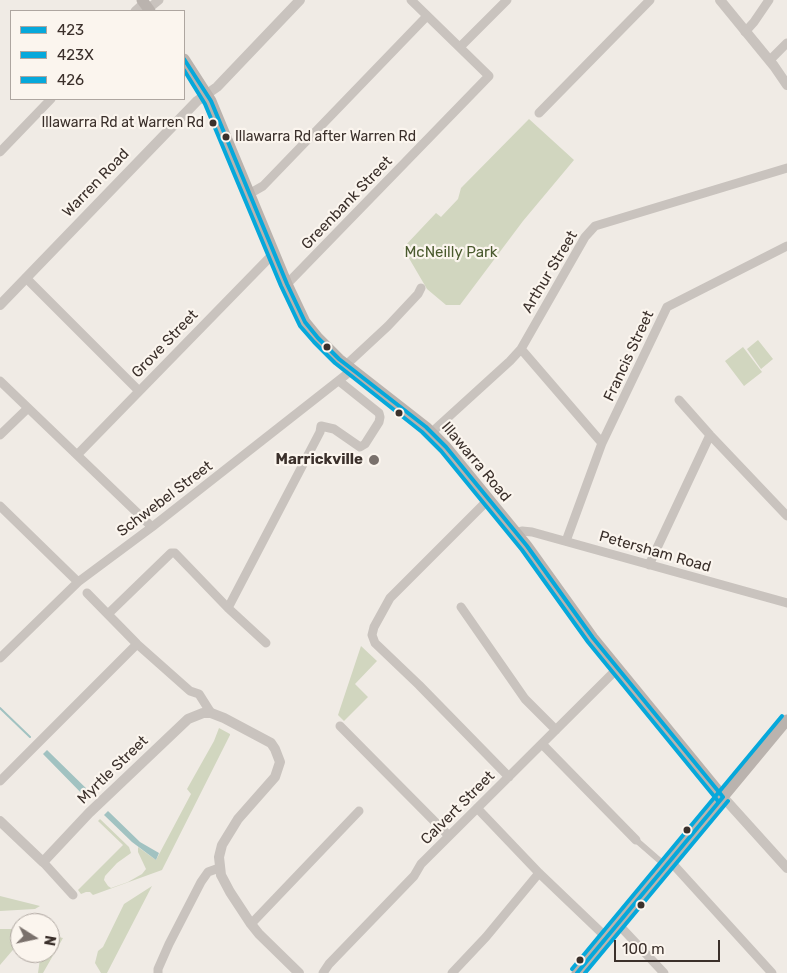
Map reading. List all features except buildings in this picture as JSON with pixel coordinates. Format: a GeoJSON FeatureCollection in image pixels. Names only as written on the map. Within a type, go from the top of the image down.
{"type":"FeatureCollection","features":[{"type":"Feature","properties":{"kind":"main road","name":"Illawarra Road"},"geometry":{"type":"LineString","coordinates":[[185,61],[207,94],[274,253],[306,322],[318,338],[349,367],[429,429],[446,447],[516,533],[593,638],[723,797]]}},
{"type":"Feature","properties":{"kind":"main road"},"geometry":{"type":"LineString","coordinates":[[577,973],[723,797],[786,726]]}},
{"type":"Feature","properties":{"kind":"street"},"geometry":{"type":"LineString","coordinates":[[146,6],[159,0]]}},
{"type":"Feature","properties":{"kind":"street","name":"Warren Road"},"geometry":{"type":"LineString","coordinates":[[0,305],[197,101],[217,87],[300,0]]}},
{"type":"Feature","properties":{"kind":"street"},"geometry":{"type":"LineString","coordinates":[[411,0],[460,47],[507,0]]}},
{"type":"Feature","properties":{"kind":"street"},"geometry":{"type":"LineString","coordinates":[[538,113],[650,0]]}},
{"type":"Feature","properties":{"kind":"street"},"geometry":{"type":"LineString","coordinates":[[720,0],[770,60],[787,85]]}},
{"type":"Feature","properties":{"kind":"street"},"geometry":{"type":"LineString","coordinates":[[742,28],[750,26],[768,0]]}},
{"type":"Feature","properties":{"kind":"street"},"geometry":{"type":"LineString","coordinates":[[249,194],[263,186],[428,16]]}},
{"type":"Feature","properties":{"kind":"street"},"geometry":{"type":"LineString","coordinates":[[770,60],[787,44]]}},
{"type":"Feature","properties":{"kind":"street","name":"Greenbank Street"},"geometry":{"type":"LineString","coordinates":[[288,284],[489,76],[460,47]]}},
{"type":"Feature","properties":{"kind":"street"},"geometry":{"type":"LineString","coordinates":[[0,152],[50,100]]}},
{"type":"Feature","properties":{"kind":"street","name":"Arthur Street"},"geometry":{"type":"LineString","coordinates":[[429,429],[510,362],[520,349],[585,237],[595,226],[787,168]]}},
{"type":"Feature","properties":{"kind":"street","name":"Francis Street"},"geometry":{"type":"LineString","coordinates":[[566,541],[602,443],[667,306],[787,246]]}},
{"type":"Feature","properties":{"kind":"street","name":"Grove Street"},"geometry":{"type":"LineString","coordinates":[[76,455],[274,253]]}},
{"type":"Feature","properties":{"kind":"street"},"geometry":{"type":"LineString","coordinates":[[26,278],[139,391]]}},
{"type":"Feature","properties":{"kind":"street","name":"Schwebel Street"},"geometry":{"type":"LineString","coordinates":[[0,658],[78,582],[152,527],[339,380],[418,294],[421,288]]}},
{"type":"Feature","properties":{"kind":"street"},"geometry":{"type":"LineString","coordinates":[[520,349],[602,443]]}},
{"type":"Feature","properties":{"kind":"street"},"geometry":{"type":"LineString","coordinates":[[228,608],[320,432],[321,426],[334,429],[360,447],[365,444],[380,419],[377,412],[339,380]]}},
{"type":"Feature","properties":{"kind":"street"},"geometry":{"type":"LineString","coordinates":[[0,381],[152,527]]}},
{"type":"Feature","properties":{"kind":"street"},"geometry":{"type":"LineString","coordinates":[[678,400],[787,516]]}},
{"type":"Feature","properties":{"kind":"street"},"geometry":{"type":"LineString","coordinates":[[0,435],[27,409]]}},
{"type":"Feature","properties":{"kind":"street"},"geometry":{"type":"LineString","coordinates":[[649,565],[710,436]]}},
{"type":"Feature","properties":{"kind":"street"},"geometry":{"type":"LineString","coordinates":[[489,499],[390,598],[374,627],[372,638],[509,777]]}},
{"type":"Feature","properties":{"kind":"street"},"geometry":{"type":"LineString","coordinates":[[0,506],[78,582]]}},
{"type":"Feature","properties":{"kind":"street","name":"Petersham Road"},"geometry":{"type":"LineString","coordinates":[[516,533],[532,532],[787,603]]}},
{"type":"Feature","properties":{"kind":"street"},"geometry":{"type":"LineString","coordinates":[[108,614],[171,553],[175,553],[228,608],[266,643]]}},
{"type":"Feature","properties":{"kind":"street"},"geometry":{"type":"LineString","coordinates":[[87,593],[137,644],[190,691],[199,694],[212,713],[271,743],[275,748],[280,762],[275,777],[238,819],[228,834],[220,850],[219,868],[224,882],[251,924],[299,973]]}},
{"type":"Feature","properties":{"kind":"street"},"geometry":{"type":"LineString","coordinates":[[461,607],[525,699],[556,730]]}},
{"type":"Feature","properties":{"kind":"street"},"geometry":{"type":"LineString","coordinates":[[0,781],[137,644]]}},
{"type":"Feature","properties":{"kind":"street","name":"Calvert Street"},"geometry":{"type":"LineString","coordinates":[[323,973],[329,964],[414,876],[421,864],[618,668]]}},
{"type":"Feature","properties":{"kind":"street","name":"Myrtle Street"},"geometry":{"type":"LineString","coordinates":[[43,862],[89,814],[188,718],[203,713],[212,713]]}},
{"type":"Feature","properties":{"kind":"street"},"geometry":{"type":"LineString","coordinates":[[340,726],[449,836]]}},
{"type":"Feature","properties":{"kind":"street"},"geometry":{"type":"LineString","coordinates":[[542,744],[636,840],[669,864],[772,973]]}},
{"type":"Feature","properties":{"kind":"street","name":"Illawarra Road"},"geometry":{"type":"LineString","coordinates":[[723,797],[787,868]]}},
{"type":"Feature","properties":{"kind":"street"},"geometry":{"type":"LineString","coordinates":[[477,808],[607,938]]}},
{"type":"Feature","properties":{"kind":"street"},"geometry":{"type":"LineString","coordinates":[[251,924],[359,811]]}},
{"type":"Feature","properties":{"kind":"street"},"geometry":{"type":"LineString","coordinates":[[0,821],[43,862],[73,895]]}},
{"type":"Feature","properties":{"kind":"street"},"geometry":{"type":"LineString","coordinates":[[158,973],[169,944],[201,882],[208,872],[219,868]]}},
{"type":"Feature","properties":{"kind":"street"},"geometry":{"type":"LineString","coordinates":[[452,973],[486,937],[540,872]]}},
{"type":"Feature","properties":{"kind":"street"},"geometry":{"type":"LineString","coordinates":[[618,924],[664,973]]}},
{"type":"Feature","properties":{"kind":"green space","name":"McNeilly Park"},"geometry":{"type":"Polygon","coordinates":[[[529,119],[574,160],[523,221],[460,305],[446,305],[427,289],[403,248],[436,213],[441,217],[458,199],[461,188],[529,119]]]}},
{"type":"Feature","properties":{"kind":"green space"},"geometry":{"type":"Polygon","coordinates":[[[758,340],[773,359],[761,369],[747,349],[758,340]]]}},
{"type":"Feature","properties":{"kind":"green space"},"geometry":{"type":"Polygon","coordinates":[[[743,347],[762,372],[744,386],[725,361],[743,347]]]}},
{"type":"Feature","properties":{"kind":"green space"},"geometry":{"type":"Polygon","coordinates":[[[361,646],[377,661],[355,684],[368,697],[344,721],[338,715],[361,646]]]}},
{"type":"Feature","properties":{"kind":"green space"},"geometry":{"type":"Polygon","coordinates":[[[219,728],[230,735],[162,870],[93,895],[90,892],[81,894],[78,890],[123,845],[98,821],[100,819],[129,847],[131,853],[117,863],[105,876],[104,880],[108,886],[111,888],[128,882],[142,874],[146,869],[138,852],[138,847],[156,860],[191,794],[187,789],[214,741],[219,728]]]}},
{"type":"Feature","properties":{"kind":"green space"},"geometry":{"type":"Polygon","coordinates":[[[152,886],[107,973],[101,973],[95,963],[98,951],[103,947],[124,904],[152,886]]]}},
{"type":"Feature","properties":{"kind":"green space"},"geometry":{"type":"Polygon","coordinates":[[[0,896],[40,906],[35,909],[0,911],[0,896]]]}},
{"type":"Feature","properties":{"kind":"green space"},"geometry":{"type":"Polygon","coordinates":[[[0,929],[10,929],[10,953],[0,965],[0,929]]]}},
{"type":"Feature","properties":{"kind":"green space"},"geometry":{"type":"Polygon","coordinates":[[[39,963],[49,963],[43,973],[38,973],[39,963]]]}},
{"type":"Feature","properties":{"kind":"water"},"geometry":{"type":"Polygon","coordinates":[[[47,750],[93,795],[88,800],[43,754],[47,750]]]}},
{"type":"Feature","properties":{"kind":"water"},"geometry":{"type":"Polygon","coordinates":[[[108,811],[140,842],[159,853],[156,860],[132,842],[104,815],[108,811]]]}},
{"type":"Feature","properties":{"kind":"waterway"},"geometry":{"type":"LineString","coordinates":[[0,708],[30,737]]}},
{"type":"Feature","properties":{"kind":"transit line","name":"423"},"geometry":{"type":"LineString","coordinates":[[185,61],[211,101],[287,284],[305,322],[339,359],[426,427],[446,447],[527,546],[593,638],[723,797]]}},
{"type":"Feature","properties":{"kind":"transit line","name":"423X"},"geometry":{"type":"LineString","coordinates":[[185,72],[205,104],[281,286],[300,326],[335,363],[422,432],[441,451],[522,550],[588,642],[718,801]]}},
{"type":"Feature","properties":{"kind":"transit line","name":"426"},"geometry":{"type":"LineString","coordinates":[[572,969],[782,716]]}},
{"type":"Feature","properties":{"kind":"transit line","name":"423"},"geometry":{"type":"LineString","coordinates":[[577,973],[723,797]]}},
{"type":"Feature","properties":{"kind":"transit line","name":"423X"},"geometry":{"type":"LineString","coordinates":[[585,973],[728,801]]}},
{"type":"Feature","properties":{"kind":"place","name":"Illawarra Rd at Warren Rd"},"geometry":{"type":"Point","coordinates":[213,123]}},
{"type":"Feature","properties":{"kind":"place","name":"Illawarra Rd after Warren Rd"},"geometry":{"type":"Point","coordinates":[226,137]}},
{"type":"Feature","properties":{"kind":"place","name":"Marrickville"},"geometry":{"type":"Point","coordinates":[374,460]}}]}
